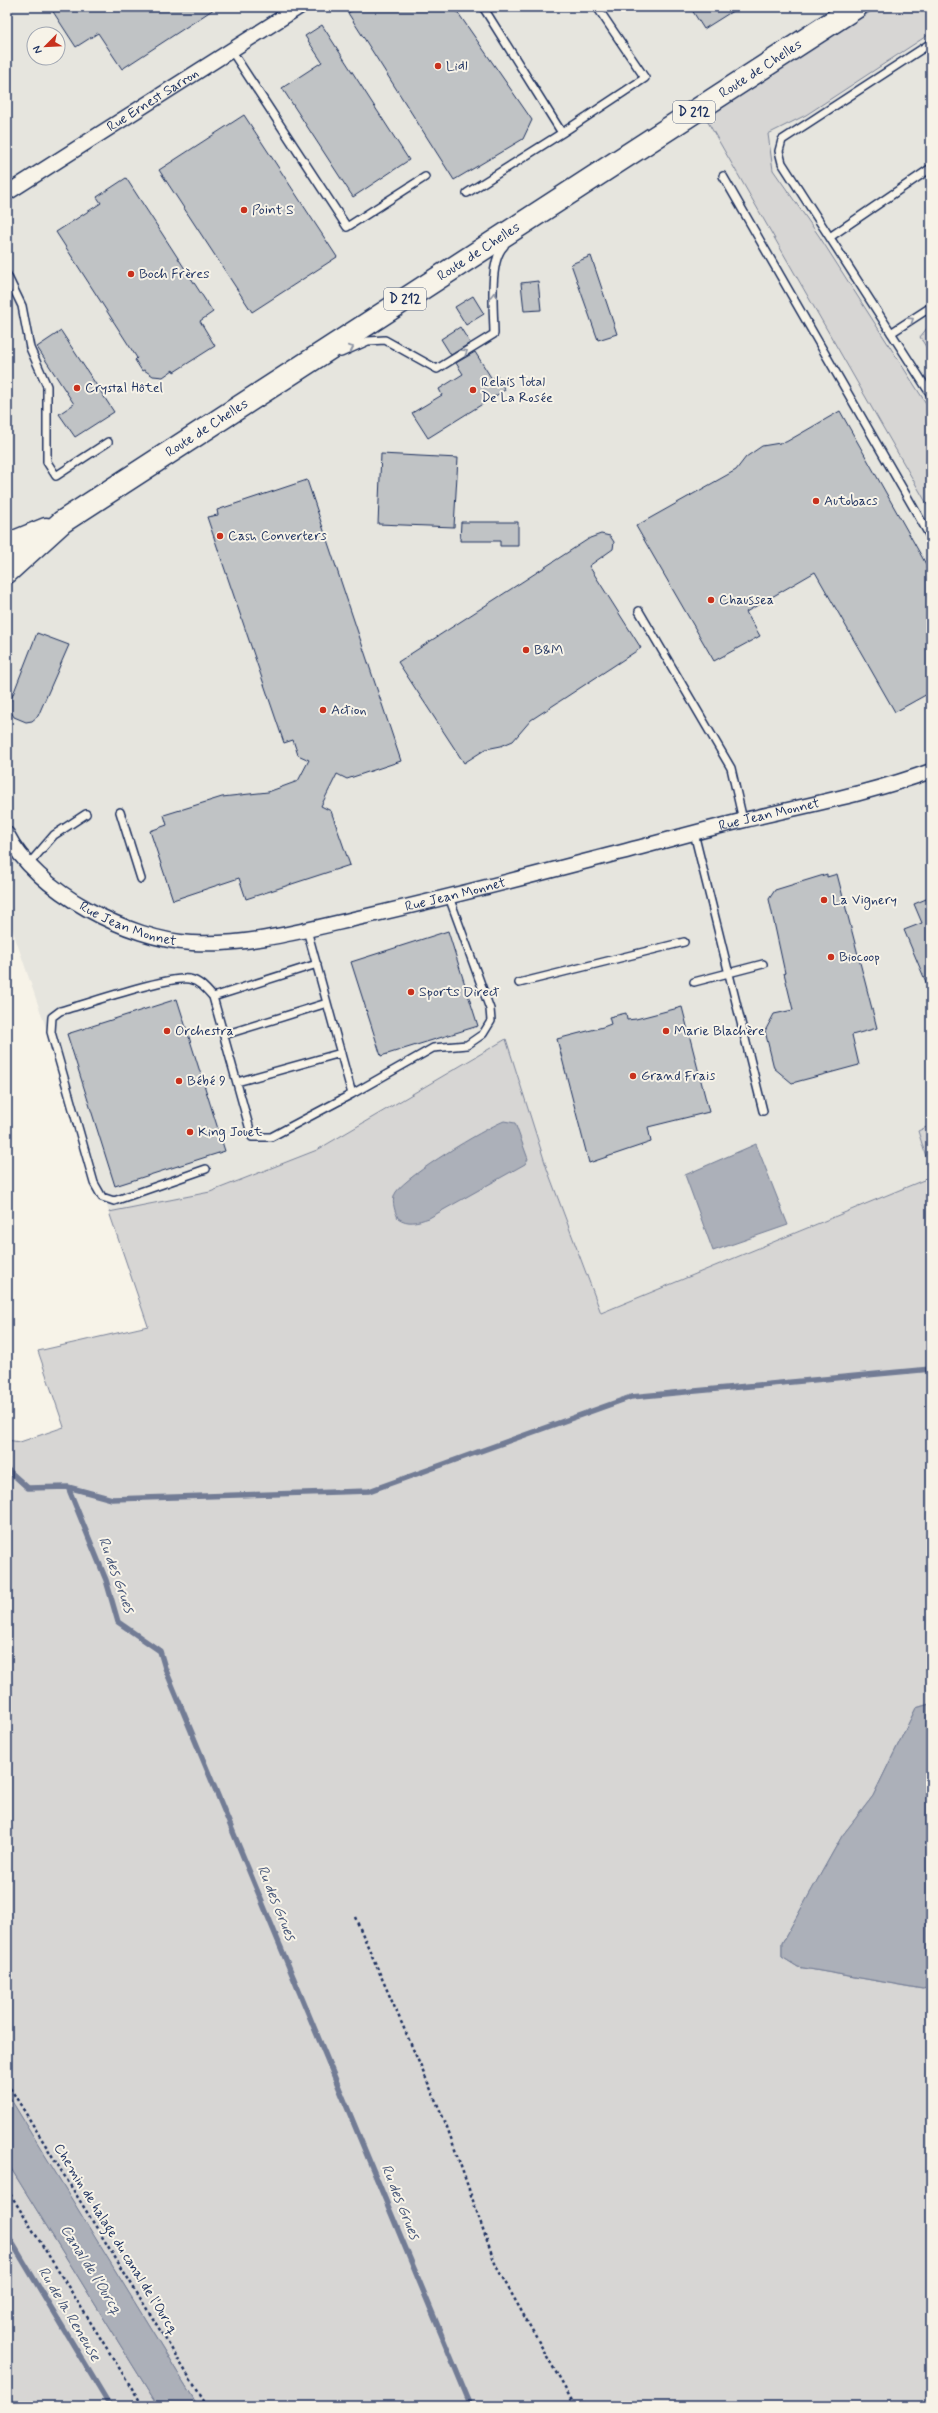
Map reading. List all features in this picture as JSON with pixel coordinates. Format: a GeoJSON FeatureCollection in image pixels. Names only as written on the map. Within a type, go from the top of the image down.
{"type":"FeatureCollection","features":[{"type":"Feature","properties":{"kind":"main road","name":"Route de Chelles"},"geometry":{"type":"LineString","coordinates":[[62,522],[277,381],[856,7]]}},
{"type":"Feature","properties":{"kind":"main road","name":"D 212"},"geometry":{"type":"LineString","coordinates":[[7,545],[62,522]]}},
{"type":"Feature","properties":{"kind":"main road","name":"D 212"},"geometry":{"type":"LineString","coordinates":[[7,572],[62,522]]}},
{"type":"Feature","properties":{"kind":"street","name":"Rue Ernest Sarron"},"geometry":{"type":"LineString","coordinates":[[7,193],[17,189],[231,50],[281,12],[299,7]]}},
{"type":"Feature","properties":{"kind":"street","name":"Rue Jean Monnet"},"geometry":{"type":"LineString","coordinates":[[7,834],[29,864],[59,892],[92,912],[131,929],[157,937],[189,943],[224,943],[261,940],[449,897],[743,820],[847,796],[931,771]]}},
{"type":"Feature","properties":{"kind":"lane"},"geometry":{"type":"LineString","coordinates":[[483,7],[562,133]]}},
{"type":"Feature","properties":{"kind":"lane"},"geometry":{"type":"LineString","coordinates":[[467,193],[562,133],[644,78],[597,7]]}},
{"type":"Feature","properties":{"kind":"lane"},"geometry":{"type":"LineString","coordinates":[[931,44],[782,140],[779,151],[782,163],[931,395]]}},
{"type":"Feature","properties":{"kind":"lane"},"geometry":{"type":"LineString","coordinates":[[231,50],[347,227],[425,177]]}},
{"type":"Feature","properties":{"kind":"lane"},"geometry":{"type":"LineString","coordinates":[[830,237],[931,168]]}},
{"type":"Feature","properties":{"kind":"lane"},"geometry":{"type":"LineString","coordinates":[[723,176],[931,538]]}},
{"type":"Feature","properties":{"kind":"lane"},"geometry":{"type":"LineString","coordinates":[[277,381],[368,340],[385,340],[437,369],[494,334],[494,268],[499,251],[533,216]]}},
{"type":"Feature","properties":{"kind":"lane"},"geometry":{"type":"LineString","coordinates":[[7,275],[22,306],[30,348],[47,386],[47,462],[56,476],[108,442]]}},
{"type":"Feature","properties":{"kind":"lane"},"geometry":{"type":"LineString","coordinates":[[891,333],[931,307]]}},
{"type":"Feature","properties":{"kind":"lane"},"geometry":{"type":"LineString","coordinates":[[639,611],[731,768],[743,820]]}},
{"type":"Feature","properties":{"kind":"lane"},"geometry":{"type":"LineString","coordinates":[[120,812],[141,879]]}},
{"type":"Feature","properties":{"kind":"lane"},"geometry":{"type":"LineString","coordinates":[[29,864],[54,835],[86,814]]}},
{"type":"Feature","properties":{"kind":"lane"},"geometry":{"type":"LineString","coordinates":[[694,833],[763,1111]]}},
{"type":"Feature","properties":{"kind":"lane"},"geometry":{"type":"LineString","coordinates":[[206,1169],[114,1201],[102,1197],[94,1183],[51,1032],[52,1017],[60,1011],[170,980],[190,979],[204,986],[213,997],[252,1137],[271,1136],[352,1094],[434,1048],[467,1045],[482,1034],[491,1021],[490,1009],[449,897]]}},
{"type":"Feature","properties":{"kind":"lane"},"geometry":{"type":"LineString","coordinates":[[307,930],[352,1094]]}},
{"type":"Feature","properties":{"kind":"lane"},"geometry":{"type":"LineString","coordinates":[[519,983],[684,942]]}},
{"type":"Feature","properties":{"kind":"lane"},"geometry":{"type":"LineString","coordinates":[[213,997],[317,964]]}},
{"type":"Feature","properties":{"kind":"lane"},"geometry":{"type":"LineString","coordinates":[[694,982],[763,964]]}},
{"type":"Feature","properties":{"kind":"lane"},"geometry":{"type":"LineString","coordinates":[[224,1035],[327,1003]]}},
{"type":"Feature","properties":{"kind":"lane"},"geometry":{"type":"LineString","coordinates":[[237,1082],[341,1053]]}},
{"type":"Feature","properties":{"kind":"path"},"geometry":{"type":"LineString","coordinates":[[356,1917],[446,2124],[496,2266],[575,2406]]}},
{"type":"Feature","properties":{"kind":"path","name":"Chemin de halage du canal de l'Ourcq"},"geometry":{"type":"LineString","coordinates":[[7,2083],[207,2406]]}},
{"type":"Feature","properties":{"kind":"path"},"geometry":{"type":"LineString","coordinates":[[7,2189],[143,2406]]}},
{"type":"Feature","properties":{"kind":"shaded area"},"geometry":{"type":"Polygon","coordinates":[[[7,7],[931,7],[931,1125],[918,1131],[931,1177],[601,1313],[547,1169],[506,1039],[317,1150],[210,1192],[109,1212],[7,914],[7,7]]]}},
{"type":"Feature","properties":{"kind":"shaded area"},"geometry":{"type":"Polygon","coordinates":[[[878,7],[931,7],[931,33],[806,115],[768,134],[773,170],[819,236],[931,411],[931,511],[705,117],[878,7]]]}},
{"type":"Feature","properties":{"kind":"shaded area"},"geometry":{"type":"Polygon","coordinates":[[[931,323],[931,355],[920,337],[931,323]]]}},
{"type":"Feature","properties":{"kind":"shaded area"},"geometry":{"type":"Polygon","coordinates":[[[506,1039],[547,1169],[601,1313],[931,1177],[931,1709],[929,1704],[916,1708],[873,1796],[842,1836],[782,1943],[782,1957],[798,1967],[922,1989],[931,1987],[931,2406],[198,2406],[7,2094],[7,1440],[20,1442],[64,1427],[38,1351],[148,1326],[109,1212],[210,1192],[317,1150],[506,1039]]]}},
{"type":"Feature","properties":{"kind":"shaded area"},"geometry":{"type":"Polygon","coordinates":[[[931,1125],[931,1173],[918,1131],[931,1125]]]}},
{"type":"Feature","properties":{"kind":"shaded area"},"geometry":{"type":"Polygon","coordinates":[[[7,2162],[158,2406],[7,2406],[7,2162]]]}},
{"type":"Feature","properties":{"kind":"water"},"geometry":{"type":"Polygon","coordinates":[[[504,1121],[515,1123],[528,1159],[525,1164],[429,1218],[417,1222],[405,1222],[398,1218],[393,1201],[394,1195],[403,1184],[447,1153],[480,1133],[504,1121]]]}},
{"type":"Feature","properties":{"kind":"water"},"geometry":{"type":"Polygon","coordinates":[[[756,1144],[788,1225],[713,1251],[685,1175],[756,1144]]]}},
{"type":"Feature","properties":{"kind":"water"},"geometry":{"type":"Polygon","coordinates":[[[930,1704],[931,1987],[923,1989],[798,1967],[782,1957],[782,1943],[842,1836],[873,1796],[916,1708],[930,1704]]]}},
{"type":"Feature","properties":{"kind":"water","name":"Canal de l'Ourcq"},"geometry":{"type":"Polygon","coordinates":[[[7,2093],[198,2406],[158,2406],[7,2162],[7,2093]]]}},
{"type":"Feature","properties":{"kind":"building"},"geometry":{"type":"Polygon","coordinates":[[[50,7],[217,7],[122,69],[98,33],[76,47],[66,32],[66,26],[62,26],[50,7]]]}},
{"type":"Feature","properties":{"kind":"building","name":"Lidl"},"geometry":{"type":"Polygon","coordinates":[[[358,7],[454,7],[532,120],[523,139],[454,180],[348,13],[358,7]]]}},
{"type":"Feature","properties":{"kind":"building"},"geometry":{"type":"Polygon","coordinates":[[[690,7],[739,7],[704,29],[690,7]]]}},
{"type":"Feature","properties":{"kind":"building"},"geometry":{"type":"Polygon","coordinates":[[[322,25],[409,160],[353,197],[282,88],[322,62],[305,36],[322,25]]]}},
{"type":"Feature","properties":{"kind":"building"},"geometry":{"type":"Polygon","coordinates":[[[244,115],[337,257],[252,312],[159,170],[244,115]]]}},
{"type":"Feature","properties":{"kind":"building"},"geometry":{"type":"Polygon","coordinates":[[[126,178],[213,312],[200,321],[215,346],[174,372],[173,370],[163,377],[153,376],[144,370],[142,371],[135,360],[137,358],[56,232],[101,203],[97,197],[126,178]]]}},
{"type":"Feature","properties":{"kind":"building"},"geometry":{"type":"Polygon","coordinates":[[[591,256],[617,334],[598,340],[571,264],[591,256]]]}},
{"type":"Feature","properties":{"kind":"building"},"geometry":{"type":"Polygon","coordinates":[[[538,281],[541,310],[524,311],[521,283],[538,281]]]}},
{"type":"Feature","properties":{"kind":"building"},"geometry":{"type":"Polygon","coordinates":[[[473,296],[484,314],[466,325],[455,307],[473,296]]]}},
{"type":"Feature","properties":{"kind":"building"},"geometry":{"type":"Polygon","coordinates":[[[460,327],[470,343],[451,355],[441,339],[460,327]]]}},
{"type":"Feature","properties":{"kind":"building"},"geometry":{"type":"Polygon","coordinates":[[[61,331],[114,412],[75,437],[59,414],[74,404],[37,347],[61,331]]]}},
{"type":"Feature","properties":{"kind":"building"},"geometry":{"type":"Polygon","coordinates":[[[475,352],[492,379],[497,376],[505,390],[428,438],[412,413],[442,395],[439,389],[463,374],[456,363],[475,352]]]}},
{"type":"Feature","properties":{"kind":"building"},"geometry":{"type":"Polygon","coordinates":[[[840,411],[931,573],[931,692],[895,712],[815,572],[746,612],[760,636],[714,661],[636,526],[736,470],[746,457],[762,446],[786,442],[840,411]]]}},
{"type":"Feature","properties":{"kind":"building"},"geometry":{"type":"Polygon","coordinates":[[[381,454],[458,458],[454,527],[378,524],[381,454]]]}},
{"type":"Feature","properties":{"kind":"building"},"geometry":{"type":"Polygon","coordinates":[[[307,480],[401,761],[347,779],[337,774],[321,806],[331,811],[350,865],[246,899],[239,878],[173,900],[150,831],[167,825],[164,815],[222,797],[268,792],[298,781],[309,760],[298,755],[293,740],[284,743],[207,517],[218,515],[217,510],[307,480]]]}},
{"type":"Feature","properties":{"kind":"building"},"geometry":{"type":"Polygon","coordinates":[[[461,522],[518,522],[518,546],[500,546],[500,541],[460,541],[461,522]]]}},
{"type":"Feature","properties":{"kind":"building"},"geometry":{"type":"Polygon","coordinates":[[[601,534],[610,536],[614,542],[613,549],[589,566],[641,648],[531,720],[513,741],[501,746],[486,749],[464,763],[398,662],[590,538],[601,534]]]}},
{"type":"Feature","properties":{"kind":"building"},"geometry":{"type":"Polygon","coordinates":[[[37,633],[69,645],[38,716],[32,721],[26,722],[14,717],[10,710],[10,702],[37,633]]]}},
{"type":"Feature","properties":{"kind":"building"},"geometry":{"type":"Polygon","coordinates":[[[827,874],[827,877],[837,874],[877,1028],[852,1035],[859,1065],[792,1083],[774,1068],[765,1031],[774,1014],[793,1010],[769,899],[775,890],[827,874]]]}},
{"type":"Feature","properties":{"kind":"building"},"geometry":{"type":"Polygon","coordinates":[[[931,897],[931,994],[904,930],[922,923],[914,904],[931,897]]]}},
{"type":"Feature","properties":{"kind":"building"},"geometry":{"type":"Polygon","coordinates":[[[448,931],[478,1026],[381,1056],[351,962],[448,931]]]}},
{"type":"Feature","properties":{"kind":"building"},"geometry":{"type":"Polygon","coordinates":[[[177,999],[225,1151],[115,1186],[67,1034],[177,999]]]}},
{"type":"Feature","properties":{"kind":"building","name":"Grand Frais"},"geometry":{"type":"Polygon","coordinates":[[[682,1007],[709,1112],[648,1127],[651,1142],[589,1163],[557,1039],[611,1024],[609,1017],[626,1013],[627,1020],[636,1019],[682,1007]]]}},
{"type":"Feature","properties":{"kind":"waterway"},"geometry":{"type":"LineString","coordinates":[[7,1469],[28,1488],[68,1487],[112,1499],[369,1491],[631,1397],[931,1369]]}},
{"type":"Feature","properties":{"kind":"waterway","name":"Ru des Grues"},"geometry":{"type":"LineString","coordinates":[[68,1487],[106,1580],[118,1622],[160,1651],[165,1668],[471,2406]]}},
{"type":"Feature","properties":{"kind":"waterway","name":"Ru de la Reneuse"},"geometry":{"type":"LineString","coordinates":[[7,2234],[110,2406]]}},
{"type":"Feature","properties":{"kind":"place","name":"Lidl"},"geometry":{"type":"Point","coordinates":[438,66]}},
{"type":"Feature","properties":{"kind":"place","name":"Point S"},"geometry":{"type":"Point","coordinates":[244,210]}},
{"type":"Feature","properties":{"kind":"place","name":"Boch Frères"},"geometry":{"type":"Point","coordinates":[131,274]}},
{"type":"Feature","properties":{"kind":"place","name":"Crystal Hôtel"},"geometry":{"type":"Point","coordinates":[77,388]}},
{"type":"Feature","properties":{"kind":"place","name":"Relais Total De La Rosée"},"geometry":{"type":"Point","coordinates":[473,390]}},
{"type":"Feature","properties":{"kind":"place","name":"Autobacs"},"geometry":{"type":"Point","coordinates":[816,501]}},
{"type":"Feature","properties":{"kind":"place","name":"Cash Converters"},"geometry":{"type":"Point","coordinates":[220,536]}},
{"type":"Feature","properties":{"kind":"place","name":"Chaussea"},"geometry":{"type":"Point","coordinates":[711,600]}},
{"type":"Feature","properties":{"kind":"place","name":"B&M"},"geometry":{"type":"Point","coordinates":[526,650]}},
{"type":"Feature","properties":{"kind":"place","name":"Action"},"geometry":{"type":"Point","coordinates":[323,710]}},
{"type":"Feature","properties":{"kind":"place","name":"La Vignery"},"geometry":{"type":"Point","coordinates":[824,900]}},
{"type":"Feature","properties":{"kind":"place","name":"Biocoop"},"geometry":{"type":"Point","coordinates":[831,957]}},
{"type":"Feature","properties":{"kind":"place","name":"Sports Direct"},"geometry":{"type":"Point","coordinates":[411,992]}},
{"type":"Feature","properties":{"kind":"place","name":"Orchestra"},"geometry":{"type":"Point","coordinates":[167,1031]}},
{"type":"Feature","properties":{"kind":"place","name":"Marie Blachère"},"geometry":{"type":"Point","coordinates":[666,1031]}},
{"type":"Feature","properties":{"kind":"place","name":"Grand Frais"},"geometry":{"type":"Point","coordinates":[633,1076]}},
{"type":"Feature","properties":{"kind":"place","name":"Bébé 9"},"geometry":{"type":"Point","coordinates":[179,1081]}},
{"type":"Feature","properties":{"kind":"place","name":"King Jouet"},"geometry":{"type":"Point","coordinates":[190,1132]}}]}
